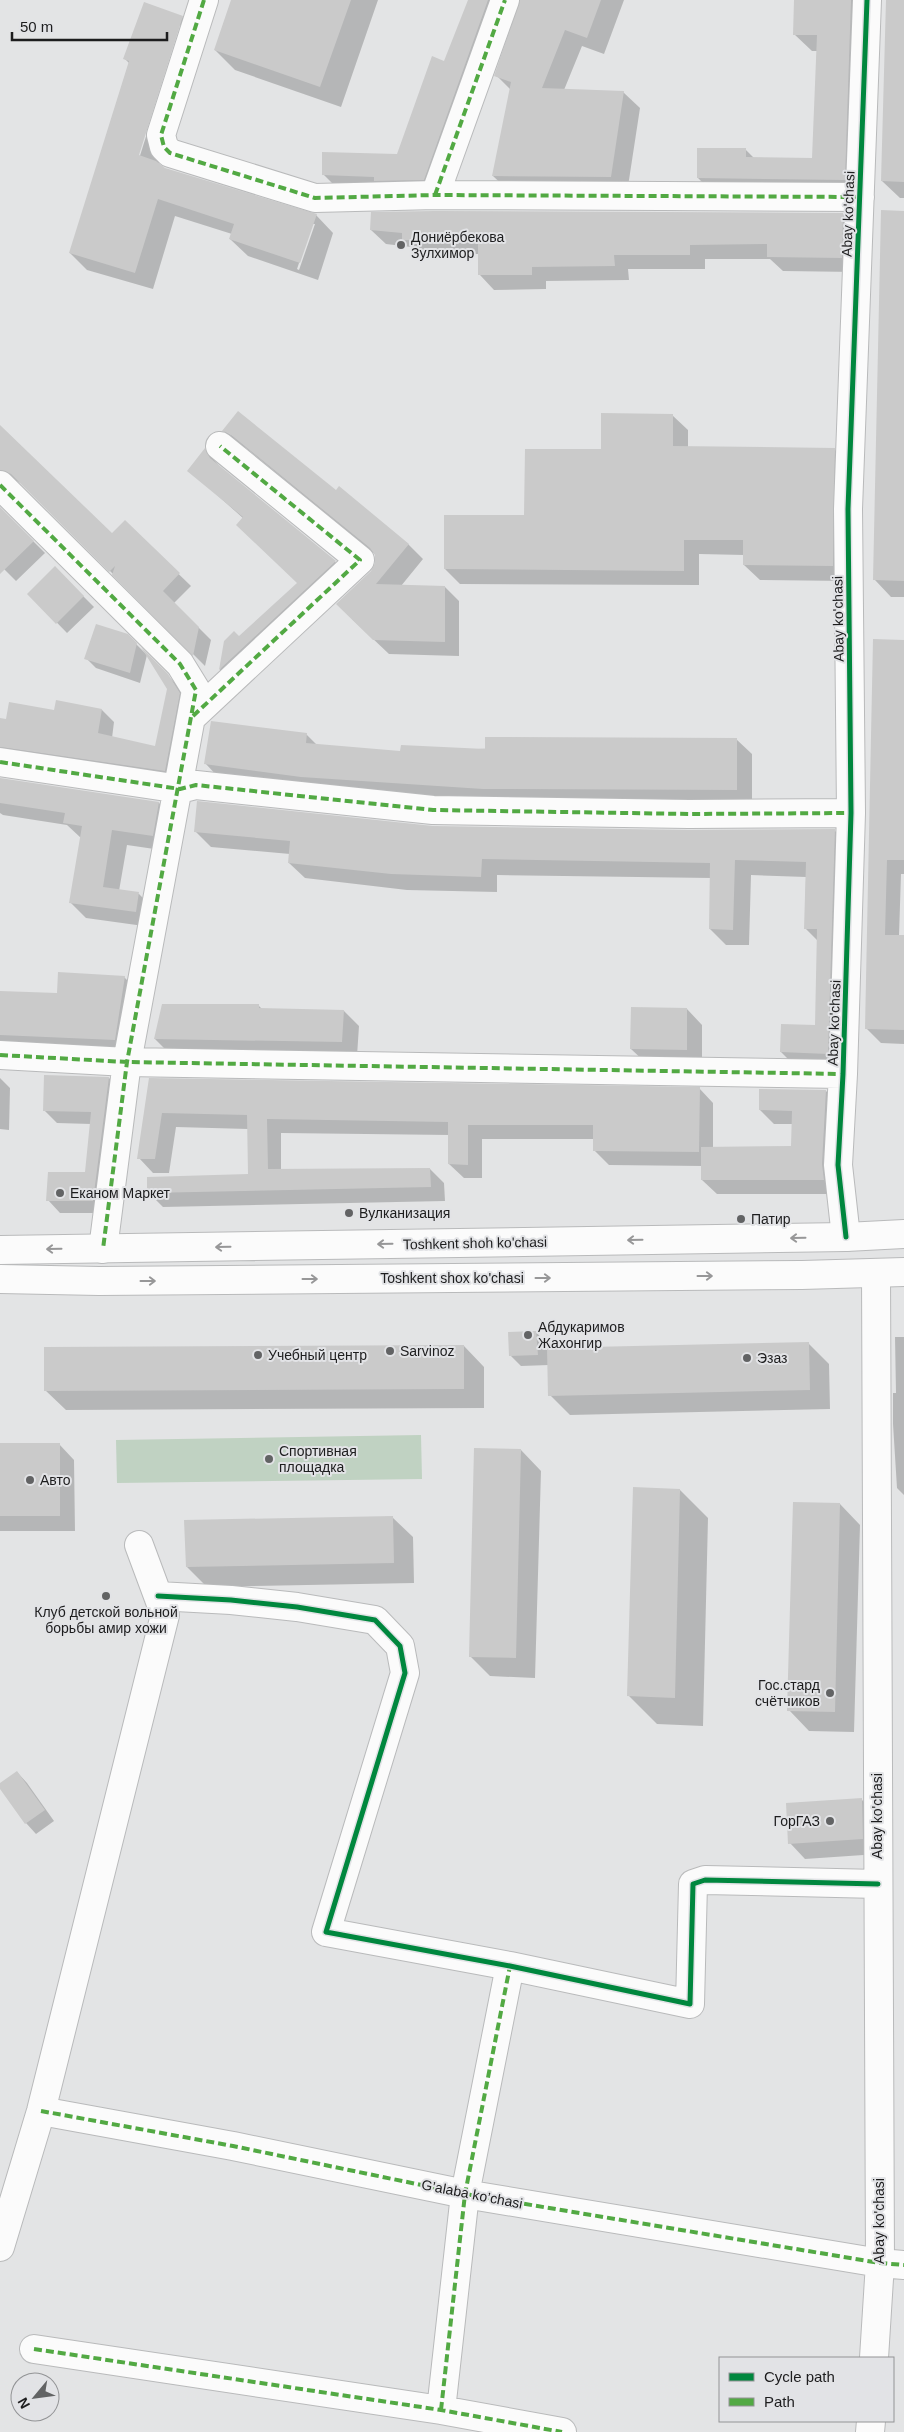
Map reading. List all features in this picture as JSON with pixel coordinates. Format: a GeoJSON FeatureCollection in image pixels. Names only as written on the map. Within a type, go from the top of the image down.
{"type":"FeatureCollection","features":[{"type":"Feature","properties":{"kind":"street"},"geometry":{"type":"LineString","coordinates":[[204,0],[161,135],[164,146],[170,153],[315,198],[436,195],[860,197]]}},
{"type":"Feature","properties":{"kind":"street"},"geometry":{"type":"LineString","coordinates":[[436,195],[505,0]]}},
{"type":"Feature","properties":{"kind":"street","name":"Abay ko'chasi"},"geometry":{"type":"LineString","coordinates":[[847,1274],[846,1237],[838,1164],[852,813],[848,509],[867,0]]}},
{"type":"Feature","properties":{"kind":"street"},"geometry":{"type":"LineString","coordinates":[[193,716],[360,560],[220,446]]}},
{"type":"Feature","properties":{"kind":"street"},"geometry":{"type":"LineString","coordinates":[[0,485],[180,664],[196,690],[180,788],[127,1062],[103,1249],[4,1250],[3,1279]]}},
{"type":"Feature","properties":{"kind":"street"},"geometry":{"type":"LineString","coordinates":[[0,762],[180,788],[196,785],[433,810],[689,814],[852,813]]}},
{"type":"Feature","properties":{"kind":"street"},"geometry":{"type":"LineString","coordinates":[[0,1055],[127,1062],[843,1074]]}},
{"type":"Feature","properties":{"kind":"street"},"geometry":{"type":"LineString","coordinates":[[846,1237],[904,1234]]}},
{"type":"Feature","properties":{"kind":"street","name":"Abay ko'chasi"},"geometry":{"type":"LineString","coordinates":[[874,2357],[892,2264],[878,1884],[877,1235]]}},
{"type":"Feature","properties":{"kind":"street","name":"Toshkent shoh ko'chasi"},"geometry":{"type":"LineString","coordinates":[[103,1249],[846,1237]]}},
{"type":"Feature","properties":{"kind":"street","name":"Toshkent shox ko'chasi"},"geometry":{"type":"LineString","coordinates":[[3,1279],[138,1281],[876,1274],[904,1272]]}},
{"type":"Feature","properties":{"kind":"street"},"geometry":{"type":"LineString","coordinates":[[0,2247],[41,2111],[165,1615],[139,1545]]}},
{"type":"Feature","properties":{"kind":"street"},"geometry":{"type":"LineString","coordinates":[[158,1596],[231,1600],[287,1606],[375,1620],[400,1646],[405,1673],[326,1932],[510,1966],[690,2004],[693,1884],[705,1880],[878,1884]]}},
{"type":"Feature","properties":{"kind":"street"},"geometry":{"type":"LineString","coordinates":[[440,2410],[465,2194],[510,1966]]}},
{"type":"Feature","properties":{"kind":"street","name":"G’alaba ko’chasi"},"geometry":{"type":"LineString","coordinates":[[41,2111],[233,2146],[465,2194],[892,2264]]}},
{"type":"Feature","properties":{"kind":"street"},"geometry":{"type":"LineString","coordinates":[[34,2349],[440,2410],[562,2432]]}},
{"type":"Feature","properties":{"kind":"green space","name":"Спортивная площадка"},"geometry":{"type":"Polygon","coordinates":[[[421,1435],[422,1479],[117,1483],[116,1440],[421,1435]]]}},
{"type":"Feature","properties":{"kind":"building"},"geometry":{"type":"Polygon","coordinates":[[[231,0],[351,0],[320,87],[214,50],[231,0]]]}},
{"type":"Feature","properties":{"kind":"building"},"geometry":{"type":"Polygon","coordinates":[[[468,0],[488,0],[424,180],[374,181],[374,177],[322,175],[322,152],[397,154],[432,56],[444,61],[468,0]]]}},
{"type":"Feature","properties":{"kind":"building"},"geometry":{"type":"Polygon","coordinates":[[[520,0],[601,0],[587,38],[565,30],[542,88],[624,91],[611,177],[492,176],[511,82],[494,76],[520,0]]]}},
{"type":"Feature","properties":{"kind":"building"},"geometry":{"type":"Polygon","coordinates":[[[794,0],[851,0],[845,180],[697,178],[697,148],[746,148],[746,157],[812,158],[817,35],[793,35],[794,0]]]}},
{"type":"Feature","properties":{"kind":"building"},"geometry":{"type":"Polygon","coordinates":[[[886,0],[904,0],[904,182],[881,181],[886,0]]]}},
{"type":"Feature","properties":{"kind":"building"},"geometry":{"type":"Polygon","coordinates":[[[144,2],[183,16],[139,155],[156,161],[165,168],[317,214],[300,263],[229,239],[234,224],[158,199],[135,273],[69,253],[129,61],[123,59],[144,2]]]}},
{"type":"Feature","properties":{"kind":"building"},"geometry":{"type":"Polygon","coordinates":[[[881,210],[904,211],[904,581],[873,580],[881,210]]]}},
{"type":"Feature","properties":{"kind":"building"},"geometry":{"type":"Polygon","coordinates":[[[371,212],[843,213],[842,258],[767,257],[767,244],[690,245],[690,255],[614,255],[615,266],[532,267],[532,275],[478,275],[478,241],[402,240],[402,233],[370,230],[371,212]]]}},
{"type":"Feature","properties":{"kind":"building"},"geometry":{"type":"Polygon","coordinates":[[[238,411],[336,490],[339,486],[409,544],[376,584],[445,586],[445,642],[373,640],[336,604],[371,571],[375,563],[375,555],[370,548],[230,434],[222,431],[238,411]]]}},
{"type":"Feature","properties":{"kind":"building"},"geometry":{"type":"Polygon","coordinates":[[[601,413],[673,414],[673,446],[835,448],[833,566],[743,565],[743,540],[684,540],[684,571],[444,569],[444,515],[524,515],[525,449],[601,449],[601,413]]]}},
{"type":"Feature","properties":{"kind":"building"},"geometry":{"type":"Polygon","coordinates":[[[0,425],[112,533],[125,520],[180,573],[163,591],[199,627],[193,656],[112,575],[115,566],[109,572],[11,474],[0,470],[0,425]]]}},
{"type":"Feature","properties":{"kind":"building"},"geometry":{"type":"Polygon","coordinates":[[[205,448],[210,458],[336,561],[219,670],[224,641],[234,631],[239,636],[297,583],[236,525],[243,517],[187,471],[205,448]]]}},
{"type":"Feature","properties":{"kind":"building"},"geometry":{"type":"Polygon","coordinates":[[[0,507],[34,541],[0,574],[0,507]]]}},
{"type":"Feature","properties":{"kind":"building"},"geometry":{"type":"Polygon","coordinates":[[[55,566],[84,596],[56,624],[27,594],[55,566]]]}},
{"type":"Feature","properties":{"kind":"building"},"geometry":{"type":"Polygon","coordinates":[[[96,624],[128,634],[137,643],[130,673],[84,659],[96,624]]]}},
{"type":"Feature","properties":{"kind":"building"},"geometry":{"type":"Polygon","coordinates":[[[873,639],[904,640],[904,860],[887,860],[885,935],[904,935],[904,1030],[865,1029],[873,639]]]}},
{"type":"Feature","properties":{"kind":"building"},"geometry":{"type":"Polygon","coordinates":[[[141,647],[168,674],[180,693],[165,771],[0,747],[0,718],[6,719],[9,702],[54,710],[56,700],[102,709],[98,733],[155,746],[167,689],[141,647]]]}},
{"type":"Feature","properties":{"kind":"building"},"geometry":{"type":"Polygon","coordinates":[[[211,721],[307,733],[306,743],[400,751],[401,745],[485,749],[485,737],[737,738],[737,790],[483,789],[301,777],[204,764],[211,721]]]}},
{"type":"Feature","properties":{"kind":"building"},"geometry":{"type":"Polygon","coordinates":[[[0,778],[159,802],[153,836],[112,830],[103,887],[139,892],[136,912],[69,903],[82,826],[63,823],[65,813],[0,803],[0,778]]]}},
{"type":"Feature","properties":{"kind":"building"},"geometry":{"type":"Polygon","coordinates":[[[197,801],[433,826],[689,830],[835,829],[828,1054],[780,1052],[781,1024],[815,1025],[817,929],[804,929],[806,862],[735,860],[733,930],[709,929],[710,863],[482,859],[481,877],[391,874],[288,863],[290,841],[194,832],[197,801]]]}},
{"type":"Feature","properties":{"kind":"building"},"geometry":{"type":"Polygon","coordinates":[[[58,972],[125,976],[115,1040],[0,1035],[0,991],[57,993],[58,972]]]}},
{"type":"Feature","properties":{"kind":"building"},"geometry":{"type":"Polygon","coordinates":[[[162,1004],[259,1004],[259,1008],[344,1010],[342,1042],[154,1039],[162,1004]]]}},
{"type":"Feature","properties":{"kind":"building"},"geometry":{"type":"Polygon","coordinates":[[[631,1007],[687,1008],[687,1050],[630,1049],[631,1007]]]}},
{"type":"Feature","properties":{"kind":"building"},"geometry":{"type":"Polygon","coordinates":[[[44,1075],[109,1077],[93,1201],[46,1201],[48,1172],[85,1172],[91,1112],[43,1111],[44,1075]]]}},
{"type":"Feature","properties":{"kind":"building"},"geometry":{"type":"Polygon","coordinates":[[[149,1078],[700,1087],[699,1152],[593,1151],[593,1125],[468,1125],[468,1165],[448,1164],[448,1122],[267,1119],[268,1169],[430,1168],[431,1187],[147,1193],[147,1177],[248,1174],[247,1115],[162,1113],[155,1159],[137,1159],[149,1078]]]}},
{"type":"Feature","properties":{"kind":"building"},"geometry":{"type":"Polygon","coordinates":[[[759,1089],[826,1090],[822,1164],[824,1180],[701,1180],[701,1147],[791,1146],[792,1111],[759,1110],[759,1089]]]}},
{"type":"Feature","properties":{"kind":"building"},"geometry":{"type":"Polygon","coordinates":[[[536,1331],[538,1355],[509,1356],[508,1332],[536,1331]]]}},
{"type":"Feature","properties":{"kind":"building"},"geometry":{"type":"Polygon","coordinates":[[[809,1342],[810,1390],[548,1396],[547,1348],[809,1342]]]}},
{"type":"Feature","properties":{"kind":"building"},"geometry":{"type":"Polygon","coordinates":[[[464,1345],[464,1389],[44,1391],[44,1347],[464,1345]]]}},
{"type":"Feature","properties":{"kind":"building","name":"Авто"},"geometry":{"type":"Polygon","coordinates":[[[0,1443],[60,1443],[60,1516],[0,1516],[0,1443]]]}},
{"type":"Feature","properties":{"kind":"building"},"geometry":{"type":"Polygon","coordinates":[[[474,1448],[521,1449],[516,1658],[469,1657],[474,1448]]]}},
{"type":"Feature","properties":{"kind":"building"},"geometry":{"type":"Polygon","coordinates":[[[633,1487],[680,1489],[675,1698],[627,1696],[633,1487]]]}},
{"type":"Feature","properties":{"kind":"building"},"geometry":{"type":"Polygon","coordinates":[[[793,1502],[840,1503],[835,1712],[787,1711],[793,1502]]]}},
{"type":"Feature","properties":{"kind":"building"},"geometry":{"type":"Polygon","coordinates":[[[393,1516],[394,1563],[186,1567],[184,1520],[393,1516]]]}},
{"type":"Feature","properties":{"kind":"building"},"geometry":{"type":"Polygon","coordinates":[[[17,1771],[45,1810],[25,1824],[0,1789],[0,1783],[17,1771]]]}},
{"type":"Feature","properties":{"kind":"building","name":"ГорГАЗ"},"geometry":{"type":"Polygon","coordinates":[[[862,1798],[863,1839],[788,1844],[786,1803],[862,1798]]]}},
{"type":"Feature","properties":{"kind":"marked path"},"geometry":{"type":"LineString","coordinates":[[204,0],[161,135],[164,147],[170,153],[315,198],[435,195],[860,197]]}},
{"type":"Feature","properties":{"kind":"marked path"},"geometry":{"type":"LineString","coordinates":[[435,195],[505,0]]}},
{"type":"Feature","properties":{"kind":"marked path"},"geometry":{"type":"LineString","coordinates":[[193,716],[360,560],[220,446]]}},
{"type":"Feature","properties":{"kind":"marked path"},"geometry":{"type":"LineString","coordinates":[[0,485],[180,664],[196,690],[127,1062],[103,1249]]}},
{"type":"Feature","properties":{"kind":"marked path"},"geometry":{"type":"LineString","coordinates":[[0,762],[180,789],[196,785],[433,810],[689,814],[851,813]]}},
{"type":"Feature","properties":{"kind":"marked path"},"geometry":{"type":"LineString","coordinates":[[0,1055],[127,1062],[843,1074]]}},
{"type":"Feature","properties":{"kind":"marked path"},"geometry":{"type":"LineString","coordinates":[[441,2410],[465,2194],[510,1966]]}},
{"type":"Feature","properties":{"kind":"marked path"},"geometry":{"type":"LineString","coordinates":[[41,2111],[233,2146],[465,2194],[880,2263],[904,2265]]}},
{"type":"Feature","properties":{"kind":"marked path"},"geometry":{"type":"LineString","coordinates":[[34,2349],[441,2410],[562,2432]]}},
{"type":"Feature","properties":{"kind":"cycle path"},"geometry":{"type":"LineString","coordinates":[[846,1237],[838,1165],[843,1074],[851,813],[848,509],[867,0]]}},
{"type":"Feature","properties":{"kind":"cycle path"},"geometry":{"type":"LineString","coordinates":[[158,1596],[231,1600],[297,1607],[375,1620],[400,1646],[405,1673],[326,1932],[510,1966],[690,2004],[693,1884],[705,1880],[878,1884]]}},
{"type":"Feature","properties":{"kind":"place","name":"Дониёрбекова Зулхимор"},"geometry":{"type":"Point","coordinates":[401,245]}},
{"type":"Feature","properties":{"kind":"place","name":"Еканом Маркет"},"geometry":{"type":"Point","coordinates":[60,1193]}},
{"type":"Feature","properties":{"kind":"place","name":"Вулканизация"},"geometry":{"type":"Point","coordinates":[349,1213]}},
{"type":"Feature","properties":{"kind":"place","name":"Патир"},"geometry":{"type":"Point","coordinates":[741,1219]}},
{"type":"Feature","properties":{"kind":"place","name":"Абдукаримов Жахонгир"},"geometry":{"type":"Point","coordinates":[528,1335]}},
{"type":"Feature","properties":{"kind":"place","name":"Sarvinoz"},"geometry":{"type":"Point","coordinates":[390,1351]}},
{"type":"Feature","properties":{"kind":"place","name":"Учебный центр"},"geometry":{"type":"Point","coordinates":[258,1355]}},
{"type":"Feature","properties":{"kind":"place","name":"Эзаз"},"geometry":{"type":"Point","coordinates":[747,1358]}},
{"type":"Feature","properties":{"kind":"place","name":"Спортивная площадка"},"geometry":{"type":"Point","coordinates":[269,1459]}},
{"type":"Feature","properties":{"kind":"place","name":"Авто"},"geometry":{"type":"Point","coordinates":[30,1480]}},
{"type":"Feature","properties":{"kind":"place","name":"Клуб детской вольной борьбы амир хожи"},"geometry":{"type":"Point","coordinates":[106,1596]}},
{"type":"Feature","properties":{"kind":"place","name":"Гос.стард счётчиков"},"geometry":{"type":"Point","coordinates":[830,1693]}},
{"type":"Feature","properties":{"kind":"place","name":"ГорГАЗ"},"geometry":{"type":"Point","coordinates":[830,1821]}}]}
